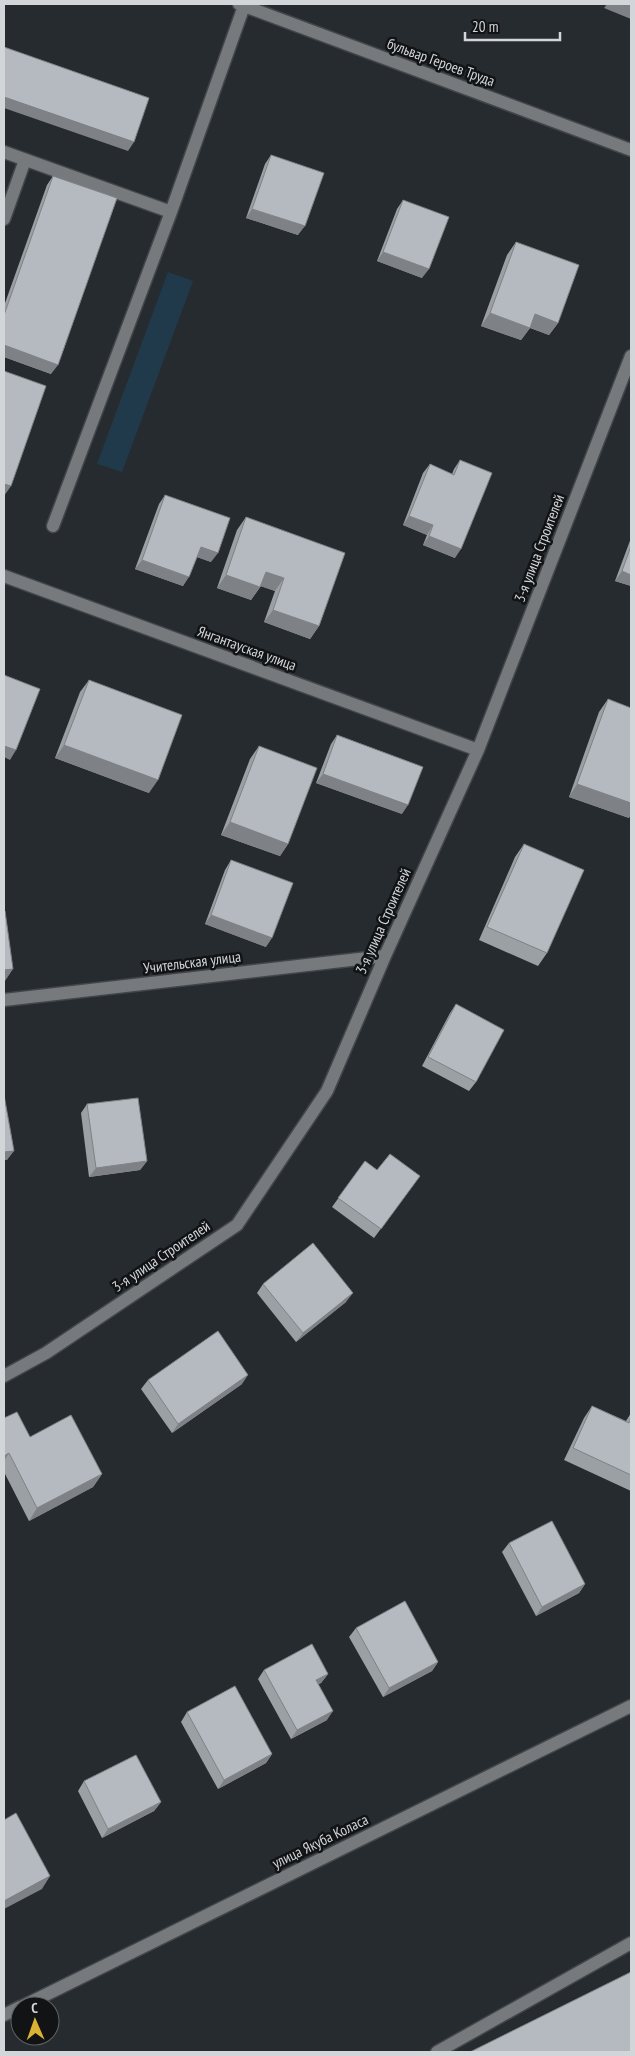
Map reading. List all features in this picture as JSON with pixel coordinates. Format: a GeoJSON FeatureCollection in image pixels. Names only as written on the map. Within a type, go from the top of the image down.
{"type":"FeatureCollection","features":[{"type":"Feature","properties":{"kind":"street","name":"бульвар Героев Труда"},"geometry":{"type":"LineString","coordinates":[[242,5],[631,150]]}},
{"type":"Feature","properties":{"kind":"street"},"geometry":{"type":"LineString","coordinates":[[53,526],[171,212],[242,5]]}},
{"type":"Feature","properties":{"kind":"street"},"geometry":{"type":"LineString","coordinates":[[4,152],[171,212]]}},
{"type":"Feature","properties":{"kind":"street"},"geometry":{"type":"LineString","coordinates":[[4,219],[25,160]]}},
{"type":"Feature","properties":{"kind":"street","name":"3-я улица Строителей"},"geometry":{"type":"LineString","coordinates":[[4,1376],[46,1353],[237,1225],[327,1091],[385,956],[478,750],[631,356]]}},
{"type":"Feature","properties":{"kind":"street","name":"Янгантауская улица"},"geometry":{"type":"LineString","coordinates":[[4,576],[478,750]]}},
{"type":"Feature","properties":{"kind":"street","name":"Учительская улица"},"geometry":{"type":"LineString","coordinates":[[4,1000],[385,956]]}},
{"type":"Feature","properties":{"kind":"street","name":"улица Якуба Коласа"},"geometry":{"type":"LineString","coordinates":[[43,1996],[631,1706]]}},
{"type":"Feature","properties":{"kind":"street"},"geometry":{"type":"LineString","coordinates":[[437,2052],[631,1943]]}},
{"type":"Feature","properties":{"kind":"shaded area"},"geometry":{"type":"Polygon","coordinates":[[[168,272],[193,281],[122,472],[97,464],[168,272]]]}},
{"type":"Feature","properties":{"kind":"building"},"geometry":{"type":"Polygon","coordinates":[[[4,47],[149,98],[134,142],[4,97],[4,47]]]}},
{"type":"Feature","properties":{"kind":"building"},"geometry":{"type":"Polygon","coordinates":[[[271,155],[324,173],[305,226],[252,209],[271,155]]]}},
{"type":"Feature","properties":{"kind":"building"},"geometry":{"type":"Polygon","coordinates":[[[53,176],[117,198],[58,365],[4,345],[4,315],[53,176]]]}},
{"type":"Feature","properties":{"kind":"building"},"geometry":{"type":"Polygon","coordinates":[[[403,200],[449,217],[429,269],[383,252],[403,200]]]}},
{"type":"Feature","properties":{"kind":"building"},"geometry":{"type":"Polygon","coordinates":[[[516,242],[579,265],[558,323],[535,314],[530,328],[490,313],[516,242]]]}},
{"type":"Feature","properties":{"kind":"building"},"geometry":{"type":"Polygon","coordinates":[[[4,371],[46,386],[11,486],[4,484],[4,371]]]}},
{"type":"Feature","properties":{"kind":"building"},"geometry":{"type":"Polygon","coordinates":[[[460,460],[492,473],[461,549],[429,536],[433,525],[409,516],[430,464],[454,475],[460,460]]]}},
{"type":"Feature","properties":{"kind":"building"},"geometry":{"type":"Polygon","coordinates":[[[165,495],[230,518],[218,553],[201,547],[189,577],[142,560],[165,495]]]}},
{"type":"Feature","properties":{"kind":"building"},"geometry":{"type":"Polygon","coordinates":[[[246,517],[345,553],[319,626],[273,610],[284,578],[266,572],[260,587],[226,575],[246,517]]]}},
{"type":"Feature","properties":{"kind":"building"},"geometry":{"type":"Polygon","coordinates":[[[631,546],[631,575],[622,571],[631,546]]]}},
{"type":"Feature","properties":{"kind":"building"},"geometry":{"type":"Polygon","coordinates":[[[4,675],[40,689],[16,750],[4,746],[4,675]]]}},
{"type":"Feature","properties":{"kind":"building"},"geometry":{"type":"Polygon","coordinates":[[[89,680],[182,715],[158,780],[64,745],[89,680]]]}},
{"type":"Feature","properties":{"kind":"building"},"geometry":{"type":"Polygon","coordinates":[[[608,699],[631,708],[631,803],[577,784],[608,699]]]}},
{"type":"Feature","properties":{"kind":"building"},"geometry":{"type":"Polygon","coordinates":[[[337,735],[423,767],[408,805],[323,774],[337,735]]]}},
{"type":"Feature","properties":{"kind":"building"},"geometry":{"type":"Polygon","coordinates":[[[259,746],[317,768],[288,844],[230,822],[259,746]]]}},
{"type":"Feature","properties":{"kind":"building"},"geometry":{"type":"Polygon","coordinates":[[[524,844],[584,870],[547,953],[487,927],[524,844]]]}},
{"type":"Feature","properties":{"kind":"building"},"geometry":{"type":"Polygon","coordinates":[[[231,860],[293,883],[272,938],[211,915],[231,860]]]}},
{"type":"Feature","properties":{"kind":"building"},"geometry":{"type":"Polygon","coordinates":[[[4,911],[13,969],[4,970],[4,911]]]}},
{"type":"Feature","properties":{"kind":"building"},"geometry":{"type":"Polygon","coordinates":[[[456,1004],[504,1030],[476,1082],[428,1057],[456,1004]]]}},
{"type":"Feature","properties":{"kind":"building"},"geometry":{"type":"Polygon","coordinates":[[[4,1095],[14,1151],[4,1152],[4,1095]]]}},
{"type":"Feature","properties":{"kind":"building"},"geometry":{"type":"Polygon","coordinates":[[[138,1098],[147,1161],[96,1168],[87,1104],[138,1098]]]}},
{"type":"Feature","properties":{"kind":"building"},"geometry":{"type":"Polygon","coordinates":[[[390,1154],[420,1176],[381,1229],[338,1198],[365,1161],[377,1170],[390,1154]]]}},
{"type":"Feature","properties":{"kind":"building"},"geometry":{"type":"Polygon","coordinates":[[[313,1243],[353,1293],[303,1333],[263,1284],[313,1243]]]}},
{"type":"Feature","properties":{"kind":"building"},"geometry":{"type":"Polygon","coordinates":[[[218,1331],[248,1375],[178,1424],[148,1380],[218,1331]]]}},
{"type":"Feature","properties":{"kind":"building"},"geometry":{"type":"Polygon","coordinates":[[[592,1406],[629,1423],[631,1418],[631,1475],[573,1448],[592,1406]]]}},
{"type":"Feature","properties":{"kind":"building"},"geometry":{"type":"Polygon","coordinates":[[[17,1412],[30,1437],[71,1415],[102,1474],[37,1508],[9,1453],[4,1456],[4,1418],[17,1412]]]}},
{"type":"Feature","properties":{"kind":"building"},"geometry":{"type":"Polygon","coordinates":[[[552,1521],[585,1584],[542,1607],[509,1543],[552,1521]]]}},
{"type":"Feature","properties":{"kind":"building"},"geometry":{"type":"Polygon","coordinates":[[[405,1601],[438,1662],[389,1688],[356,1628],[405,1601]]]}},
{"type":"Feature","properties":{"kind":"building"},"geometry":{"type":"Polygon","coordinates":[[[312,1644],[328,1674],[316,1680],[333,1711],[297,1730],[264,1670],[312,1644]]]}},
{"type":"Feature","properties":{"kind":"building"},"geometry":{"type":"Polygon","coordinates":[[[235,1686],[272,1754],[224,1780],[187,1712],[235,1686]]]}},
{"type":"Feature","properties":{"kind":"building"},"geometry":{"type":"Polygon","coordinates":[[[136,1755],[161,1802],[108,1829],[84,1781],[136,1755]]]}},
{"type":"Feature","properties":{"kind":"building"},"geometry":{"type":"Polygon","coordinates":[[[16,1813],[50,1876],[4,1901],[4,1820],[16,1813]]]}},
{"type":"Feature","properties":{"kind":"building"},"geometry":{"type":"Polygon","coordinates":[[[631,1972],[631,2052],[470,2052],[631,1972]]]}}]}
